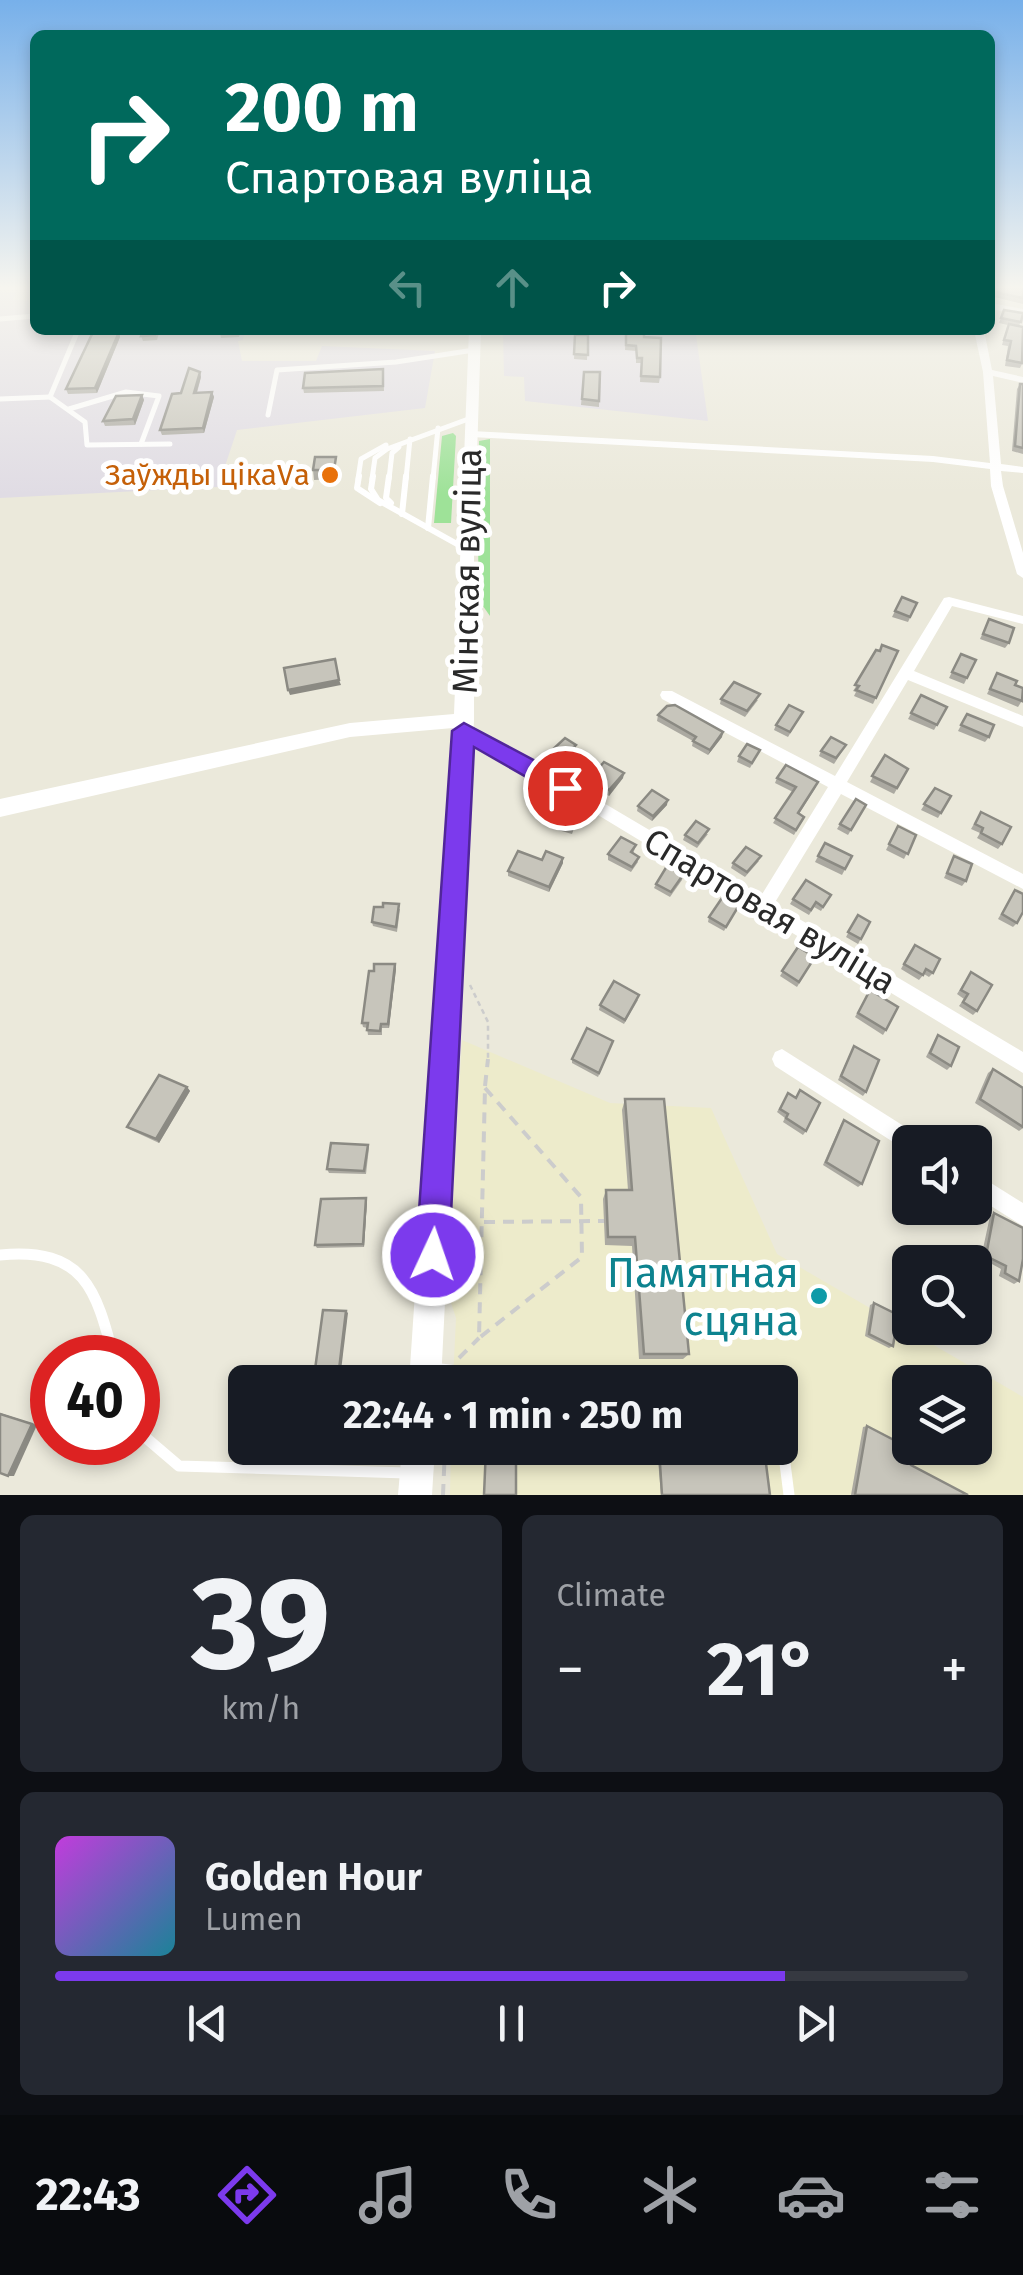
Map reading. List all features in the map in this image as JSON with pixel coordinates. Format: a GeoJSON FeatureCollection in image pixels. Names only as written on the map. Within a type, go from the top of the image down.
{"type":"FeatureCollection","features":[{"type":"Feature","properties":{"kind":"street","name":"Мінская вуліца"},"geometry":{"type":"LineString","coordinates":[[427,1365],[464,726],[474,356]]}},
{"type":"Feature","properties":{"kind":"street"},"geometry":{"type":"LineString","coordinates":[[984,356],[994,466],[1023,572]]}},
{"type":"Feature","properties":{"kind":"street"},"geometry":{"type":"LineString","coordinates":[[988,372],[1023,380]]}},
{"type":"Feature","properties":{"kind":"street"},"geometry":{"type":"LineString","coordinates":[[471,426],[1023,470]]}},
{"type":"Feature","properties":{"kind":"street"},"geometry":{"type":"LineString","coordinates":[[763,908],[948,601],[1023,620]]}},
{"type":"Feature","properties":{"kind":"street"},"geometry":{"type":"LineString","coordinates":[[907,674],[1023,722]]}},
{"type":"Feature","properties":{"kind":"street"},"geometry":{"type":"LineString","coordinates":[[667,695],[1023,882]]}},
{"type":"Feature","properties":{"kind":"street"},"geometry":{"type":"LineString","coordinates":[[0,808],[350,730],[464,726]]}},
{"type":"Feature","properties":{"kind":"street","name":"Спартовая вуліца"},"geometry":{"type":"LineString","coordinates":[[464,726],[1023,1063]]}},
{"type":"Feature","properties":{"kind":"street"},"geometry":{"type":"LineString","coordinates":[[782,1059],[892,1130]]}},
{"type":"Feature","properties":{"kind":"street"},"geometry":{"type":"LineString","coordinates":[[992,1195],[1023,1215]]}},
{"type":"Feature","properties":{"kind":"lane"},"geometry":{"type":"LineString","coordinates":[[50,397],[67,356]]}},
{"type":"Feature","properties":{"kind":"lane"},"geometry":{"type":"LineString","coordinates":[[268,415],[277,370],[437,356]]}},
{"type":"Feature","properties":{"kind":"lane"},"geometry":{"type":"LineString","coordinates":[[68,410],[114,394],[152,392],[159,396],[141,444]]}},
{"type":"Feature","properties":{"kind":"lane"},"geometry":{"type":"LineString","coordinates":[[0,399],[50,397],[85,422],[87,445],[170,444]]}},
{"type":"Feature","properties":{"kind":"lane"},"geometry":{"type":"LineString","coordinates":[[466,549],[357,488],[362,459],[376,448],[438,428],[471,426]]}},
{"type":"Feature","properties":{"kind":"lane"},"geometry":{"type":"LineString","coordinates":[[428,528],[438,428]]}},
{"type":"Feature","properties":{"kind":"lane"},"geometry":{"type":"LineString","coordinates":[[402,514],[378,500],[371,489],[375,458],[410,439]]}},
{"type":"Feature","properties":{"kind":"lane"},"geometry":{"type":"LineString","coordinates":[[402,514],[410,439]]}},
{"type":"Feature","properties":{"kind":"lane"},"geometry":{"type":"LineString","coordinates":[[402,514],[386,498],[392,453],[410,439]]}},
{"type":"Feature","properties":{"kind":"lane"},"geometry":{"type":"LineString","coordinates":[[0,1254],[59,1263],[92,1287],[107,1335]]}},
{"type":"Feature","properties":{"kind":"lane"},"geometry":{"type":"LineString","coordinates":[[160,1449],[179,1466],[416,1472]]}},
{"type":"Feature","properties":{"kind":"lane"},"geometry":{"type":"LineString","coordinates":[[785,1465],[789,1495]]}},
{"type":"Feature","properties":{"kind":"path"},"geometry":{"type":"LineString","coordinates":[[470,985],[488,1011],[490,1035],[485,1088],[478,1338],[582,1257],[580,1197],[485,1088]]}},
{"type":"Feature","properties":{"kind":"path"},"geometry":{"type":"LineString","coordinates":[[482,1222],[604,1221]]}},
{"type":"Feature","properties":{"kind":"path"},"geometry":{"type":"LineString","coordinates":[[443,1495],[444,1465]]}},
{"type":"Feature","properties":{"kind":"shaded area"},"geometry":{"type":"Polygon","coordinates":[[[0,356],[241,356],[242,361],[316,361],[318,356],[434,356],[425,408],[237,430],[218,487],[0,498],[0,356]]]}},
{"type":"Feature","properties":{"kind":"shaded area"},"geometry":{"type":"Polygon","coordinates":[[[504,356],[699,356],[708,421],[525,401],[524,377],[504,376],[504,356]]]}},
{"type":"Feature","properties":{"kind":"shaded area"},"geometry":{"type":"Polygon","coordinates":[[[462,1040],[610,1103],[711,1108],[777,1254],[892,1321],[892,1345],[934,1345],[968,1365],[892,1365],[892,1465],[992,1465],[992,1379],[1023,1397],[1023,1495],[450,1495],[451,1465],[798,1465],[798,1365],[454,1365],[456,1318],[448,1294],[462,1040]]]}},
{"type":"Feature","properties":{"kind":"green space"},"geometry":{"type":"Polygon","coordinates":[[[442,436],[456,436],[451,523],[434,523],[442,436]]]}},
{"type":"Feature","properties":{"kind":"green space"},"geometry":{"type":"Polygon","coordinates":[[[490,439],[490,616],[478,599],[479,441],[490,439]]]}},
{"type":"Feature","properties":{"kind":"building"},"geometry":{"type":"Polygon","coordinates":[[[82,356],[109,356],[95,388],[66,389],[82,356]]]}},
{"type":"Feature","properties":{"kind":"building"},"geometry":{"type":"Polygon","coordinates":[[[661,356],[660,377],[641,376],[642,358],[637,358],[661,356]]]}},
{"type":"Feature","properties":{"kind":"building"},"geometry":{"type":"Polygon","coordinates":[[[1008,356],[1022,356],[1022,363],[1007,360],[1008,356]]]}},
{"type":"Feature","properties":{"kind":"building"},"geometry":{"type":"Polygon","coordinates":[[[189,368],[200,372],[194,393],[212,392],[203,428],[160,430],[172,394],[181,393],[189,368]]]}},
{"type":"Feature","properties":{"kind":"building"},"geometry":{"type":"Polygon","coordinates":[[[383,369],[383,386],[303,388],[305,373],[383,369]]]}},
{"type":"Feature","properties":{"kind":"building"},"geometry":{"type":"Polygon","coordinates":[[[584,372],[600,372],[599,401],[582,399],[584,372]]]}},
{"type":"Feature","properties":{"kind":"building"},"geometry":{"type":"Polygon","coordinates":[[[1023,384],[1023,448],[1015,446],[1023,384]]]}},
{"type":"Feature","properties":{"kind":"building"},"geometry":{"type":"Polygon","coordinates":[[[142,395],[133,419],[103,421],[116,396],[142,395]]]}},
{"type":"Feature","properties":{"kind":"building"},"geometry":{"type":"Polygon","coordinates":[[[315,457],[336,457],[334,470],[313,470],[315,457]]]}},
{"type":"Feature","properties":{"kind":"building"},"geometry":{"type":"Polygon","coordinates":[[[902,597],[917,603],[910,617],[895,611],[902,597]]]}},
{"type":"Feature","properties":{"kind":"building"},"geometry":{"type":"Polygon","coordinates":[[[989,619],[1014,628],[1009,643],[983,634],[989,619]]]}},
{"type":"Feature","properties":{"kind":"building"},"geometry":{"type":"Polygon","coordinates":[[[882,645],[898,651],[876,698],[856,690],[859,686],[855,685],[882,645]]]}},
{"type":"Feature","properties":{"kind":"building"},"geometry":{"type":"Polygon","coordinates":[[[961,654],[976,660],[967,678],[952,672],[961,654]]]}},
{"type":"Feature","properties":{"kind":"building"},"geometry":{"type":"Polygon","coordinates":[[[335,659],[339,680],[288,690],[284,668],[335,659]]]}},
{"type":"Feature","properties":{"kind":"building"},"geometry":{"type":"Polygon","coordinates":[[[997,673],[1017,681],[1015,685],[1023,688],[1022,701],[990,689],[997,673]]]}},
{"type":"Feature","properties":{"kind":"building"},"geometry":{"type":"Polygon","coordinates":[[[734,682],[760,694],[747,711],[721,699],[734,682]]]}},
{"type":"Feature","properties":{"kind":"building"},"geometry":{"type":"Polygon","coordinates":[[[921,695],[947,707],[937,725],[911,713],[921,695]]]}},
{"type":"Feature","properties":{"kind":"building"},"geometry":{"type":"Polygon","coordinates":[[[675,705],[723,732],[710,750],[658,715],[667,706],[675,705]]]}},
{"type":"Feature","properties":{"kind":"building"},"geometry":{"type":"Polygon","coordinates":[[[789,705],[803,712],[790,732],[776,725],[789,705]]]}},
{"type":"Feature","properties":{"kind":"building"},"geometry":{"type":"Polygon","coordinates":[[[967,714],[994,725],[989,737],[961,725],[967,714]]]}},
{"type":"Feature","properties":{"kind":"building"},"geometry":{"type":"Polygon","coordinates":[[[831,737],[846,745],[836,758],[821,751],[831,737]]]}},
{"type":"Feature","properties":{"kind":"building"},"geometry":{"type":"Polygon","coordinates":[[[565,738],[576,745],[562,759],[550,752],[565,738]]]}},
{"type":"Feature","properties":{"kind":"building"},"geometry":{"type":"Polygon","coordinates":[[[747,744],[760,750],[752,763],[739,756],[747,744]]]}},
{"type":"Feature","properties":{"kind":"building"},"geometry":{"type":"Polygon","coordinates":[[[885,755],[908,769],[897,788],[872,776],[885,755]]]}},
{"type":"Feature","properties":{"kind":"building"},"geometry":{"type":"Polygon","coordinates":[[[604,762],[624,773],[609,790],[589,779],[604,762]]]}},
{"type":"Feature","properties":{"kind":"building"},"geometry":{"type":"Polygon","coordinates":[[[786,765],[818,782],[798,813],[804,817],[796,830],[775,818],[796,787],[777,778],[786,765]]]}},
{"type":"Feature","properties":{"kind":"building"},"geometry":{"type":"Polygon","coordinates":[[[935,788],[951,796],[941,813],[924,804],[935,788]]]}},
{"type":"Feature","properties":{"kind":"building"},"geometry":{"type":"Polygon","coordinates":[[[652,790],[668,800],[653,816],[638,806],[652,790]]]}},
{"type":"Feature","properties":{"kind":"building"},"geometry":{"type":"Polygon","coordinates":[[[856,799],[866,805],[851,830],[840,824],[856,799]]]}},
{"type":"Feature","properties":{"kind":"building"},"geometry":{"type":"Polygon","coordinates":[[[560,802],[581,809],[572,829],[551,822],[560,802]]]}},
{"type":"Feature","properties":{"kind":"building"},"geometry":{"type":"Polygon","coordinates":[[[981,812],[1011,827],[1002,844],[981,833],[983,828],[975,824],[981,812]]]}},
{"type":"Feature","properties":{"kind":"building"},"geometry":{"type":"Polygon","coordinates":[[[696,821],[709,829],[698,843],[685,835],[696,821]]]}},
{"type":"Feature","properties":{"kind":"building"},"geometry":{"type":"Polygon","coordinates":[[[898,826],[916,835],[908,854],[889,844],[898,826]]]}},
{"type":"Feature","properties":{"kind":"building"},"geometry":{"type":"Polygon","coordinates":[[[621,837],[636,845],[631,852],[639,857],[632,867],[608,854],[621,837]]]}},
{"type":"Feature","properties":{"kind":"building"},"geometry":{"type":"Polygon","coordinates":[[[825,843],[852,856],[845,869],[818,856],[825,843]]]}},
{"type":"Feature","properties":{"kind":"building"},"geometry":{"type":"Polygon","coordinates":[[[746,847],[761,856],[747,872],[733,863],[746,847]]]}},
{"type":"Feature","properties":{"kind":"building"},"geometry":{"type":"Polygon","coordinates":[[[518,851],[542,860],[546,851],[563,858],[549,887],[508,871],[518,851]]]}},
{"type":"Feature","properties":{"kind":"building"},"geometry":{"type":"Polygon","coordinates":[[[954,856],[972,864],[966,881],[947,873],[954,856]]]}},
{"type":"Feature","properties":{"kind":"building"},"geometry":{"type":"Polygon","coordinates":[[[667,866],[683,875],[671,892],[656,884],[667,866]]]}},
{"type":"Feature","properties":{"kind":"building"},"geometry":{"type":"Polygon","coordinates":[[[806,880],[831,895],[823,907],[816,902],[811,910],[793,899],[806,880]]]}},
{"type":"Feature","properties":{"kind":"building"},"geometry":{"type":"Polygon","coordinates":[[[1015,890],[1023,894],[1023,912],[1017,923],[1002,914],[1015,890]]]}},
{"type":"Feature","properties":{"kind":"building"},"geometry":{"type":"Polygon","coordinates":[[[722,898],[738,907],[726,927],[709,917],[722,898]]]}},
{"type":"Feature","properties":{"kind":"building"},"geometry":{"type":"Polygon","coordinates":[[[383,903],[399,904],[396,927],[372,922],[374,907],[383,907],[383,903]]]}},
{"type":"Feature","properties":{"kind":"building"},"geometry":{"type":"Polygon","coordinates":[[[858,915],[870,922],[861,939],[848,932],[858,915]]]}},
{"type":"Feature","properties":{"kind":"building"},"geometry":{"type":"Polygon","coordinates":[[[915,945],[940,959],[933,973],[926,969],[923,975],[904,964],[915,945]]]}},
{"type":"Feature","properties":{"kind":"building"},"geometry":{"type":"Polygon","coordinates":[[[798,947],[815,957],[799,982],[782,971],[798,947]]]}},
{"type":"Feature","properties":{"kind":"building"},"geometry":{"type":"Polygon","coordinates":[[[374,964],[395,964],[388,1024],[381,1024],[380,1031],[367,1030],[368,1023],[362,1023],[369,971],[374,971],[374,964]]]}},
{"type":"Feature","properties":{"kind":"building"},"geometry":{"type":"Polygon","coordinates":[[[971,972],[992,985],[977,1011],[963,1002],[968,994],[961,990],[971,972]]]}},
{"type":"Feature","properties":{"kind":"building"},"geometry":{"type":"Polygon","coordinates":[[[614,981],[639,995],[625,1020],[600,1005],[614,981]]]}},
{"type":"Feature","properties":{"kind":"building"},"geometry":{"type":"Polygon","coordinates":[[[870,990],[898,1007],[886,1030],[858,1013],[870,990]]]}},
{"type":"Feature","properties":{"kind":"building"},"geometry":{"type":"Polygon","coordinates":[[[587,1028],[613,1041],[599,1073],[572,1059],[587,1028]]]}},
{"type":"Feature","properties":{"kind":"building"},"geometry":{"type":"Polygon","coordinates":[[[938,1035],[959,1047],[951,1066],[930,1053],[938,1035]]]}},
{"type":"Feature","properties":{"kind":"building"},"geometry":{"type":"Polygon","coordinates":[[[854,1046],[879,1060],[866,1092],[841,1076],[854,1046]]]}},
{"type":"Feature","properties":{"kind":"building"},"geometry":{"type":"Polygon","coordinates":[[[993,1069],[1023,1088],[1023,1127],[980,1099],[993,1069]]]}},
{"type":"Feature","properties":{"kind":"building"},"geometry":{"type":"Polygon","coordinates":[[[159,1075],[187,1087],[156,1139],[127,1127],[159,1075]]]}},
{"type":"Feature","properties":{"kind":"building"},"geometry":{"type":"Polygon","coordinates":[[[800,1090],[820,1103],[806,1131],[780,1109],[788,1093],[796,1098],[800,1090]]]}},
{"type":"Feature","properties":{"kind":"building"},"geometry":{"type":"Polygon","coordinates":[[[625,1099],[664,1099],[689,1354],[644,1354],[635,1237],[608,1237],[606,1190],[632,1190],[625,1099]]]}},
{"type":"Feature","properties":{"kind":"building"},"geometry":{"type":"Polygon","coordinates":[[[844,1120],[879,1141],[862,1184],[826,1162],[844,1120]]]}},
{"type":"Feature","properties":{"kind":"building"},"geometry":{"type":"Polygon","coordinates":[[[331,1143],[368,1145],[364,1171],[327,1169],[331,1143]]]}},
{"type":"Feature","properties":{"kind":"building"},"geometry":{"type":"Polygon","coordinates":[[[366,1198],[363,1244],[315,1245],[321,1199],[366,1198]]]}},
{"type":"Feature","properties":{"kind":"building"},"geometry":{"type":"Polygon","coordinates":[[[994,1213],[1023,1228],[1019,1281],[1005,1273],[1006,1266],[992,1259],[992,1245],[988,1245],[994,1213]]]}},
{"type":"Feature","properties":{"kind":"building"},"geometry":{"type":"Polygon","coordinates":[[[874,1303],[892,1312],[893,1346],[869,1334],[874,1303]]]}},
{"type":"Feature","properties":{"kind":"building"},"geometry":{"type":"Polygon","coordinates":[[[323,1310],[346,1311],[340,1365],[316,1365],[323,1310]]]}},
{"type":"Feature","properties":{"kind":"building"},"geometry":{"type":"Polygon","coordinates":[[[0,1414],[30,1423],[30,1428],[8,1476],[0,1473],[0,1414]]]}},
{"type":"Feature","properties":{"kind":"building"},"geometry":{"type":"Polygon","coordinates":[[[867,1426],[892,1439],[892,1465],[911,1465],[968,1495],[855,1495],[867,1426]]]}},
{"type":"Feature","properties":{"kind":"building"},"geometry":{"type":"Polygon","coordinates":[[[485,1465],[516,1465],[516,1495],[484,1495],[485,1465]]]}},
{"type":"Feature","properties":{"kind":"building"},"geometry":{"type":"Polygon","coordinates":[[[660,1465],[766,1465],[770,1495],[662,1495],[660,1465]]]}},
{"type":"Feature","properties":{"kind":"place","name":"Заўжды цікаVа"},"geometry":{"type":"Point","coordinates":[330,475]}},
{"type":"Feature","properties":{"kind":"place","name":"Памятная сцяна"},"geometry":{"type":"Point","coordinates":[819,1296]}},
{"type":"Feature","properties":{"kind":"route"},"geometry":{"type":"LineString","coordinates":[[433,1255],[464,731],[565,788]]}}]}
